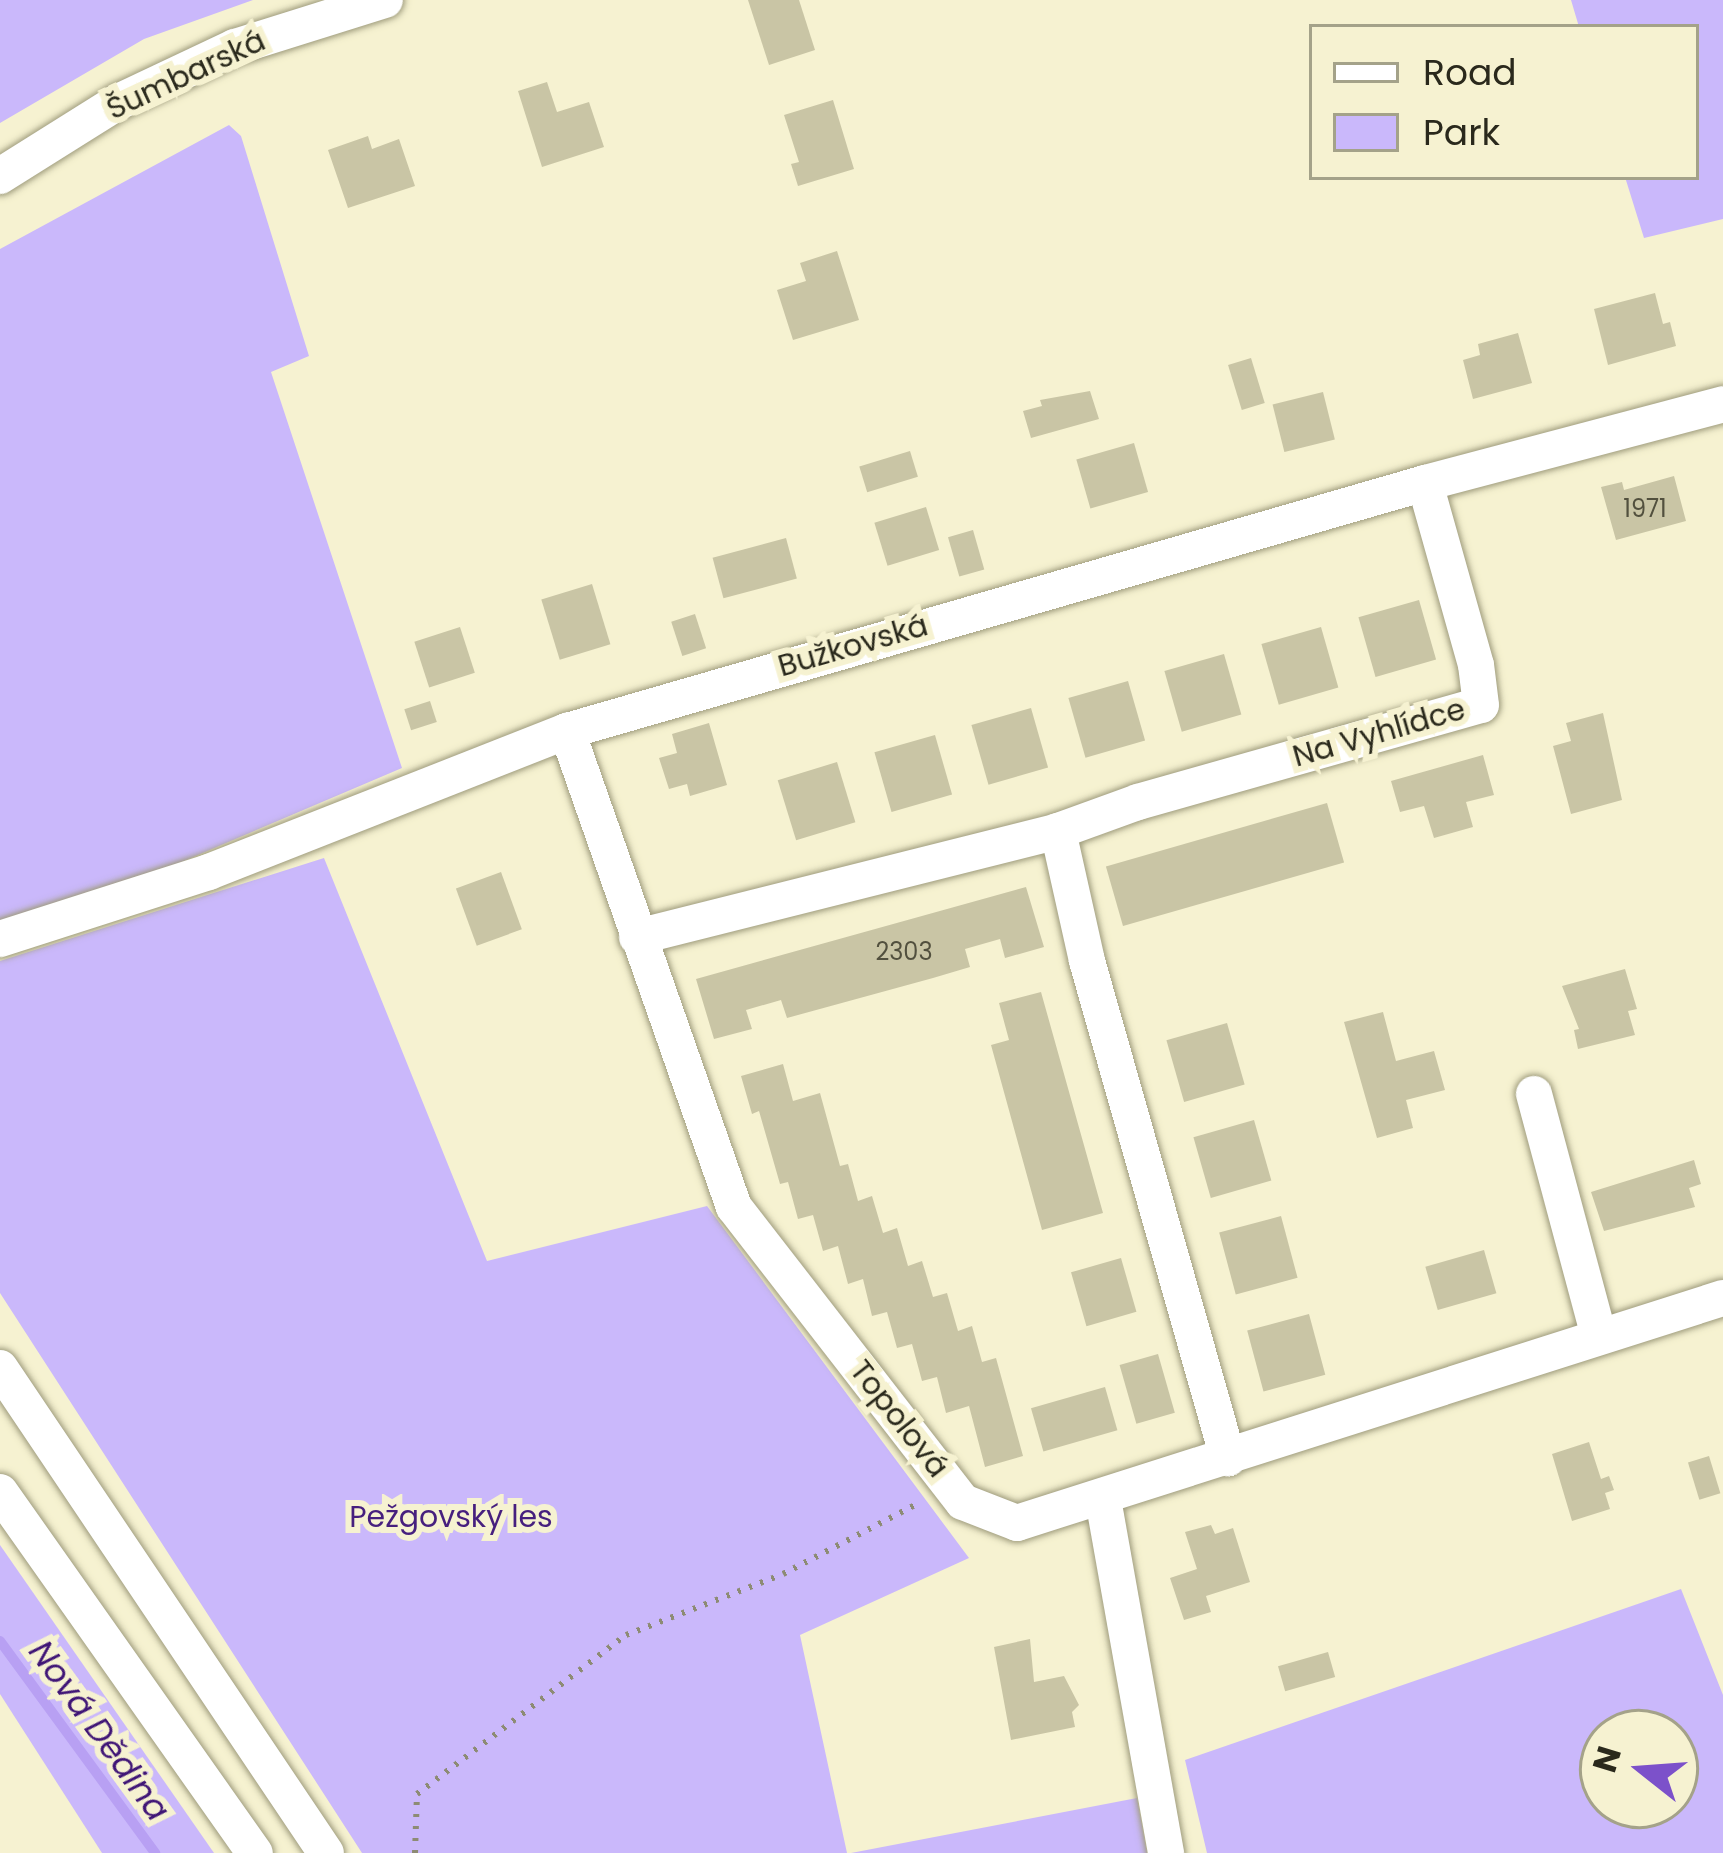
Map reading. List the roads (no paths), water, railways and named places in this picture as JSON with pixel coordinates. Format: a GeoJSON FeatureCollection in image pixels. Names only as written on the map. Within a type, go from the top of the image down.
{"type":"FeatureCollection","features":[{"type":"Feature","properties":{"kind":"street","name":"Šumbarská"},"geometry":{"type":"LineString","coordinates":[[0,176],[118,102],[235,46],[385,0]]}},
{"type":"Feature","properties":{"kind":"street","name":"Bužkovská"},"geometry":{"type":"LineString","coordinates":[[0,939],[208,872],[567,731],[1425,483],[1723,404]]}},
{"type":"Feature","properties":{"kind":"street","name":"Na Vyhlídce"},"geometry":{"type":"LineString","coordinates":[[637,937],[1058,832],[1138,802],[1481,705],[1476,665],[1425,483]]}},
{"type":"Feature","properties":{"kind":"street","name":"Topolová"},"geometry":{"type":"LineString","coordinates":[[567,731],[734,1207],[963,1502],[1017,1523],[1723,1298]]}},
{"type":"Feature","properties":{"kind":"street"},"geometry":{"type":"LineString","coordinates":[[1058,832],[1087,961],[1228,1458]]}},
{"type":"Feature","properties":{"kind":"street"},"geometry":{"type":"LineString","coordinates":[[1534,1094],[1599,1336]]}},
{"type":"Feature","properties":{"kind":"street"},"geometry":{"type":"LineString","coordinates":[[0,1368],[326,1853]]}},
{"type":"Feature","properties":{"kind":"street"},"geometry":{"type":"LineString","coordinates":[[0,1492],[256,1853]]}},
{"type":"Feature","properties":{"kind":"street"},"geometry":{"type":"LineString","coordinates":[[1102,1499],[1166,1853]]}},
{"type":"Feature","properties":{"kind":"waterway","name":"Nová Dědina"},"geometry":{"type":"LineString","coordinates":[[0,1641],[155,1853]]}},
{"type":"Feature","properties":{"kind":"park label","name":"Pežgovský les"},"geometry":{"type":"Point","coordinates":[451,1517]}}]}
